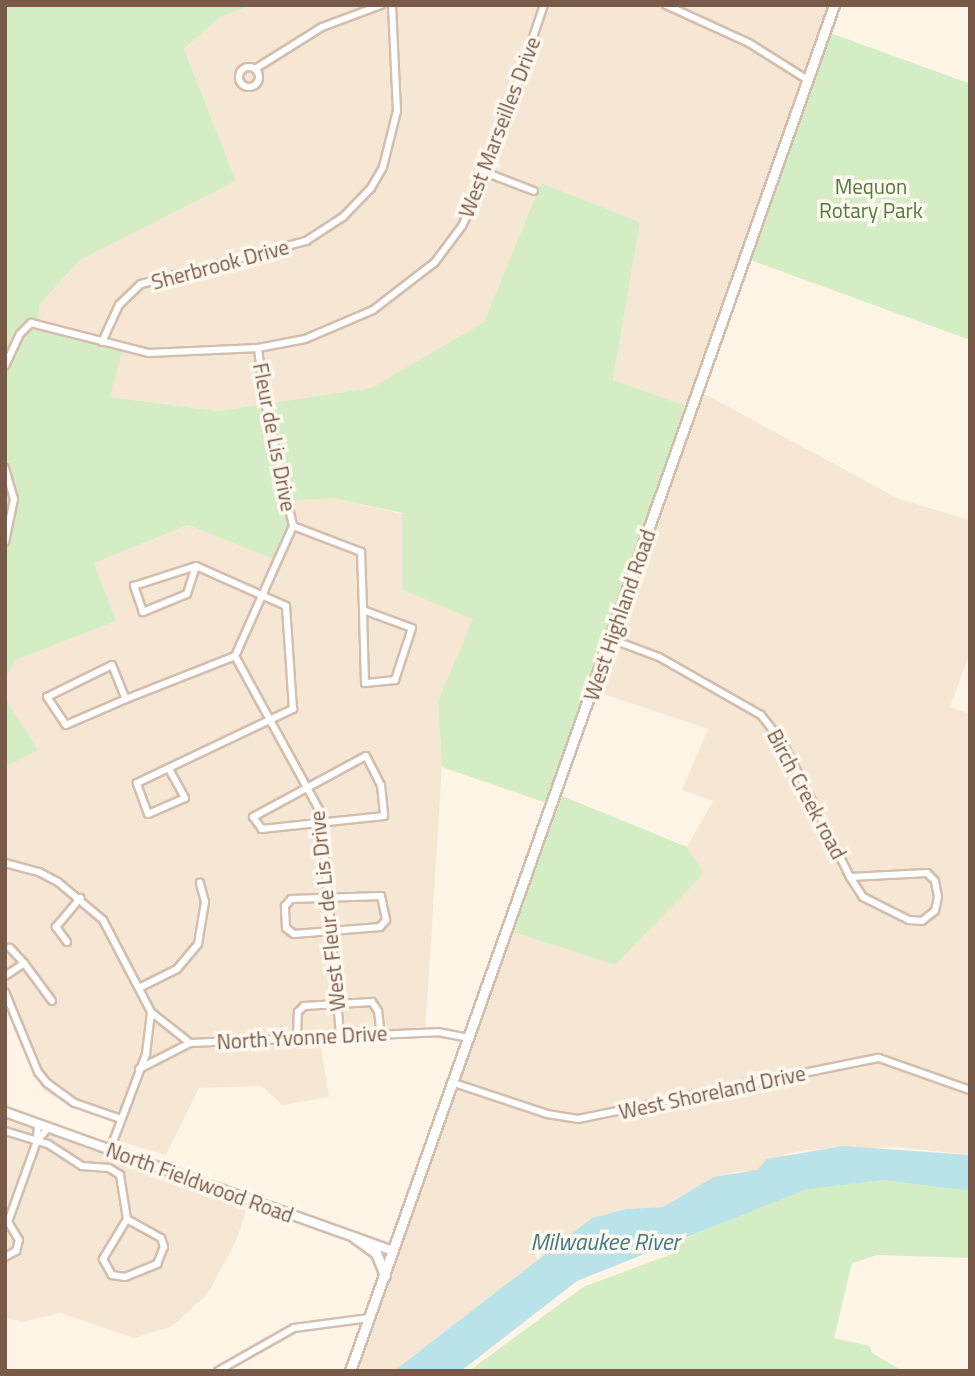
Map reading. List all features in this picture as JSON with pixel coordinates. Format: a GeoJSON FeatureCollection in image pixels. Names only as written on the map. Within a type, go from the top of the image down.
{"type":"FeatureCollection","features":[{"type":"Feature","properties":{"kind":"main road","name":"West Highland Road"},"geometry":{"type":"LineString","coordinates":[[350,1371],[386,1276],[834,5]]}},
{"type":"Feature","properties":{"kind":"main road"},"geometry":{"type":"LineString","coordinates":[[354,1237],[376,1252],[386,1276]]}},
{"type":"Feature","properties":{"kind":"street"},"geometry":{"type":"LineString","coordinates":[[255,69],[322,27],[381,5]]}},
{"type":"Feature","properties":{"kind":"street","name":"Sherbrook Drive"},"geometry":{"type":"LineString","coordinates":[[102,342],[119,305],[141,285],[306,241],[342,217],[371,188],[383,167],[397,111],[392,5]]}},
{"type":"Feature","properties":{"kind":"street","name":"West Marseilles Drive"},"geometry":{"type":"LineString","coordinates":[[5,366],[20,334],[31,323],[149,353],[258,348],[340,326],[407,287],[435,262],[461,226],[486,173],[544,5]]}},
{"type":"Feature","properties":{"kind":"street"},"geometry":{"type":"LineString","coordinates":[[666,5],[749,43],[808,79]]}},
{"type":"Feature","properties":{"kind":"street"},"geometry":{"type":"LineString","coordinates":[[486,173],[534,191]]}},
{"type":"Feature","properties":{"kind":"street","name":"Fleur de Lis Drive"},"geometry":{"type":"LineString","coordinates":[[258,348],[264,398],[293,526]]}},
{"type":"Feature","properties":{"kind":"street"},"geometry":{"type":"LineString","coordinates":[[5,468],[14,499],[5,542]]}},
{"type":"Feature","properties":{"kind":"street"},"geometry":{"type":"LineString","coordinates":[[126,699],[112,665],[47,697],[66,725],[235,656],[293,526],[361,552],[365,684],[395,680],[412,628],[363,610]]}},
{"type":"Feature","properties":{"kind":"street"},"geometry":{"type":"LineString","coordinates":[[169,769],[186,799],[148,814],[136,783],[292,709],[286,606],[196,566],[134,586],[143,612],[187,594],[196,566]]}},
{"type":"Feature","properties":{"kind":"street","name":"Birch Creek road"},"geometry":{"type":"LineString","coordinates":[[611,639],[659,657],[708,688],[749,707],[772,725],[850,877],[863,897],[881,909],[922,921],[935,911],[938,897],[935,881],[927,873],[850,877]]}},
{"type":"Feature","properties":{"kind":"street","name":"West Fleur de Lis Drive"},"geometry":{"type":"LineString","coordinates":[[235,656],[309,788],[322,826],[340,1036]]}},
{"type":"Feature","properties":{"kind":"street"},"geometry":{"type":"LineString","coordinates":[[366,756],[382,785],[384,816],[322,826],[262,829],[253,817],[366,756]]}},
{"type":"Feature","properties":{"kind":"street"},"geometry":{"type":"LineString","coordinates":[[5,863],[39,872],[80,898],[103,920],[151,1012],[190,1042]]}},
{"type":"Feature","properties":{"kind":"street"},"geometry":{"type":"LineString","coordinates":[[139,988],[177,969],[198,944],[205,902],[200,883]]}},
{"type":"Feature","properties":{"kind":"street"},"geometry":{"type":"LineString","coordinates":[[381,896],[385,904],[386,920],[380,927],[332,930],[294,933],[286,928],[288,902],[329,897],[381,896]]}},
{"type":"Feature","properties":{"kind":"street"},"geometry":{"type":"LineString","coordinates":[[67,942],[56,927],[80,898]]}},
{"type":"Feature","properties":{"kind":"street"},"geometry":{"type":"LineString","coordinates":[[10,948],[52,1000]]}},
{"type":"Feature","properties":{"kind":"street"},"geometry":{"type":"LineString","coordinates":[[5,976],[24,962]]}},
{"type":"Feature","properties":{"kind":"street"},"geometry":{"type":"LineString","coordinates":[[5,992],[38,1072],[47,1083],[75,1103],[121,1119]]}},
{"type":"Feature","properties":{"kind":"street"},"geometry":{"type":"LineString","coordinates":[[297,1037],[299,1008],[337,1004],[375,1003],[381,1034]]}},
{"type":"Feature","properties":{"kind":"street"},"geometry":{"type":"LineString","coordinates":[[110,1150],[146,1054],[151,1012]]}},
{"type":"Feature","properties":{"kind":"street","name":"North Yvonne Drive"},"geometry":{"type":"LineString","coordinates":[[139,1069],[190,1042],[449,1032],[470,1038]]}},
{"type":"Feature","properties":{"kind":"street","name":"West Shoreland Drive"},"geometry":{"type":"LineString","coordinates":[[454,1083],[555,1116],[578,1119],[879,1058],[970,1090]]}},
{"type":"Feature","properties":{"kind":"street","name":"North Fieldwood Road"},"geometry":{"type":"LineString","coordinates":[[5,1112],[394,1251]]}},
{"type":"Feature","properties":{"kind":"street"},"geometry":{"type":"LineString","coordinates":[[5,1257],[16,1251],[19,1240],[7,1222],[37,1142],[38,1124]]}},
{"type":"Feature","properties":{"kind":"street"},"geometry":{"type":"LineString","coordinates":[[37,1142],[48,1128]]}},
{"type":"Feature","properties":{"kind":"street"},"geometry":{"type":"LineString","coordinates":[[5,1131],[37,1142],[82,1166],[109,1168],[120,1175],[127,1219],[103,1259],[112,1275],[124,1277],[157,1264],[164,1247],[161,1238],[127,1219]]}},
{"type":"Feature","properties":{"kind":"street"},"geometry":{"type":"LineString","coordinates":[[218,1371],[294,1328],[369,1318]]}},
{"type":"Feature","properties":{"kind":"shaded area"},"geometry":{"type":"Polygon","coordinates":[[[253,5],[830,5],[689,407],[613,380],[640,222],[541,183],[484,322],[371,388],[218,411],[110,397],[40,326],[39,305],[80,260],[236,181],[184,49],[220,17],[253,5]]]}},
{"type":"Feature","properties":{"kind":"shaded area"},"geometry":{"type":"Polygon","coordinates":[[[703,393],[899,499],[970,520],[970,653],[950,707],[970,714],[970,1155],[897,1147],[806,1150],[786,1154],[757,1171],[733,1172],[663,1207],[626,1209],[592,1218],[394,1371],[358,1371],[513,932],[615,965],[703,873],[687,847],[713,801],[682,790],[708,729],[597,692],[703,393]]]}},
{"type":"Feature","properties":{"kind":"shaded area"},"geometry":{"type":"Polygon","coordinates":[[[333,498],[402,514],[402,590],[474,619],[438,701],[442,767],[425,1036],[320,1040],[329,1097],[282,1105],[262,1086],[199,1088],[166,1155],[108,1138],[114,1123],[44,1091],[5,1002],[5,767],[37,750],[5,698],[5,679],[16,660],[116,621],[93,563],[188,525],[278,561],[287,501],[333,498]]]}},
{"type":"Feature","properties":{"kind":"shaded area"},"geometry":{"type":"Polygon","coordinates":[[[5,1117],[248,1206],[235,1243],[207,1295],[171,1327],[134,1338],[60,1313],[22,1322],[5,1317],[5,1117]]]}},
{"type":"Feature","properties":{"kind":"green space"},"geometry":{"type":"Polygon","coordinates":[[[5,5],[253,5],[220,17],[184,49],[236,181],[80,260],[39,305],[40,326],[122,351],[110,397],[218,411],[371,388],[484,322],[541,183],[640,222],[613,380],[692,408],[552,805],[442,767],[438,701],[473,619],[402,590],[402,513],[333,498],[288,501],[293,526],[278,561],[188,525],[94,563],[116,621],[16,660],[5,679],[5,5]]]}},
{"type":"Feature","properties":{"kind":"green space","name":"Mequon Rotary Park"},"geometry":{"type":"Polygon","coordinates":[[[825,31],[968,83],[970,78],[970,340],[745,258],[825,31]]]}},
{"type":"Feature","properties":{"kind":"green space"},"geometry":{"type":"Polygon","coordinates":[[[5,698],[38,750],[5,767],[5,698]]]}},
{"type":"Feature","properties":{"kind":"green space"},"geometry":{"type":"Polygon","coordinates":[[[562,796],[687,847],[704,873],[615,965],[513,932],[562,796]]]}},
{"type":"Feature","properties":{"kind":"green space"},"geometry":{"type":"Polygon","coordinates":[[[882,1180],[970,1191],[970,1258],[877,1255],[852,1263],[834,1338],[870,1346],[872,1353],[903,1371],[469,1371],[583,1287],[672,1254],[674,1243],[807,1188],[882,1180]]]}},
{"type":"Feature","properties":{"kind":"water","name":"Milwaukee River"},"geometry":{"type":"Polygon","coordinates":[[[843,1146],[970,1155],[970,1191],[882,1180],[807,1189],[577,1281],[461,1371],[394,1371],[592,1218],[626,1209],[663,1207],[714,1177],[757,1170],[767,1159],[843,1146]]]}}]}
